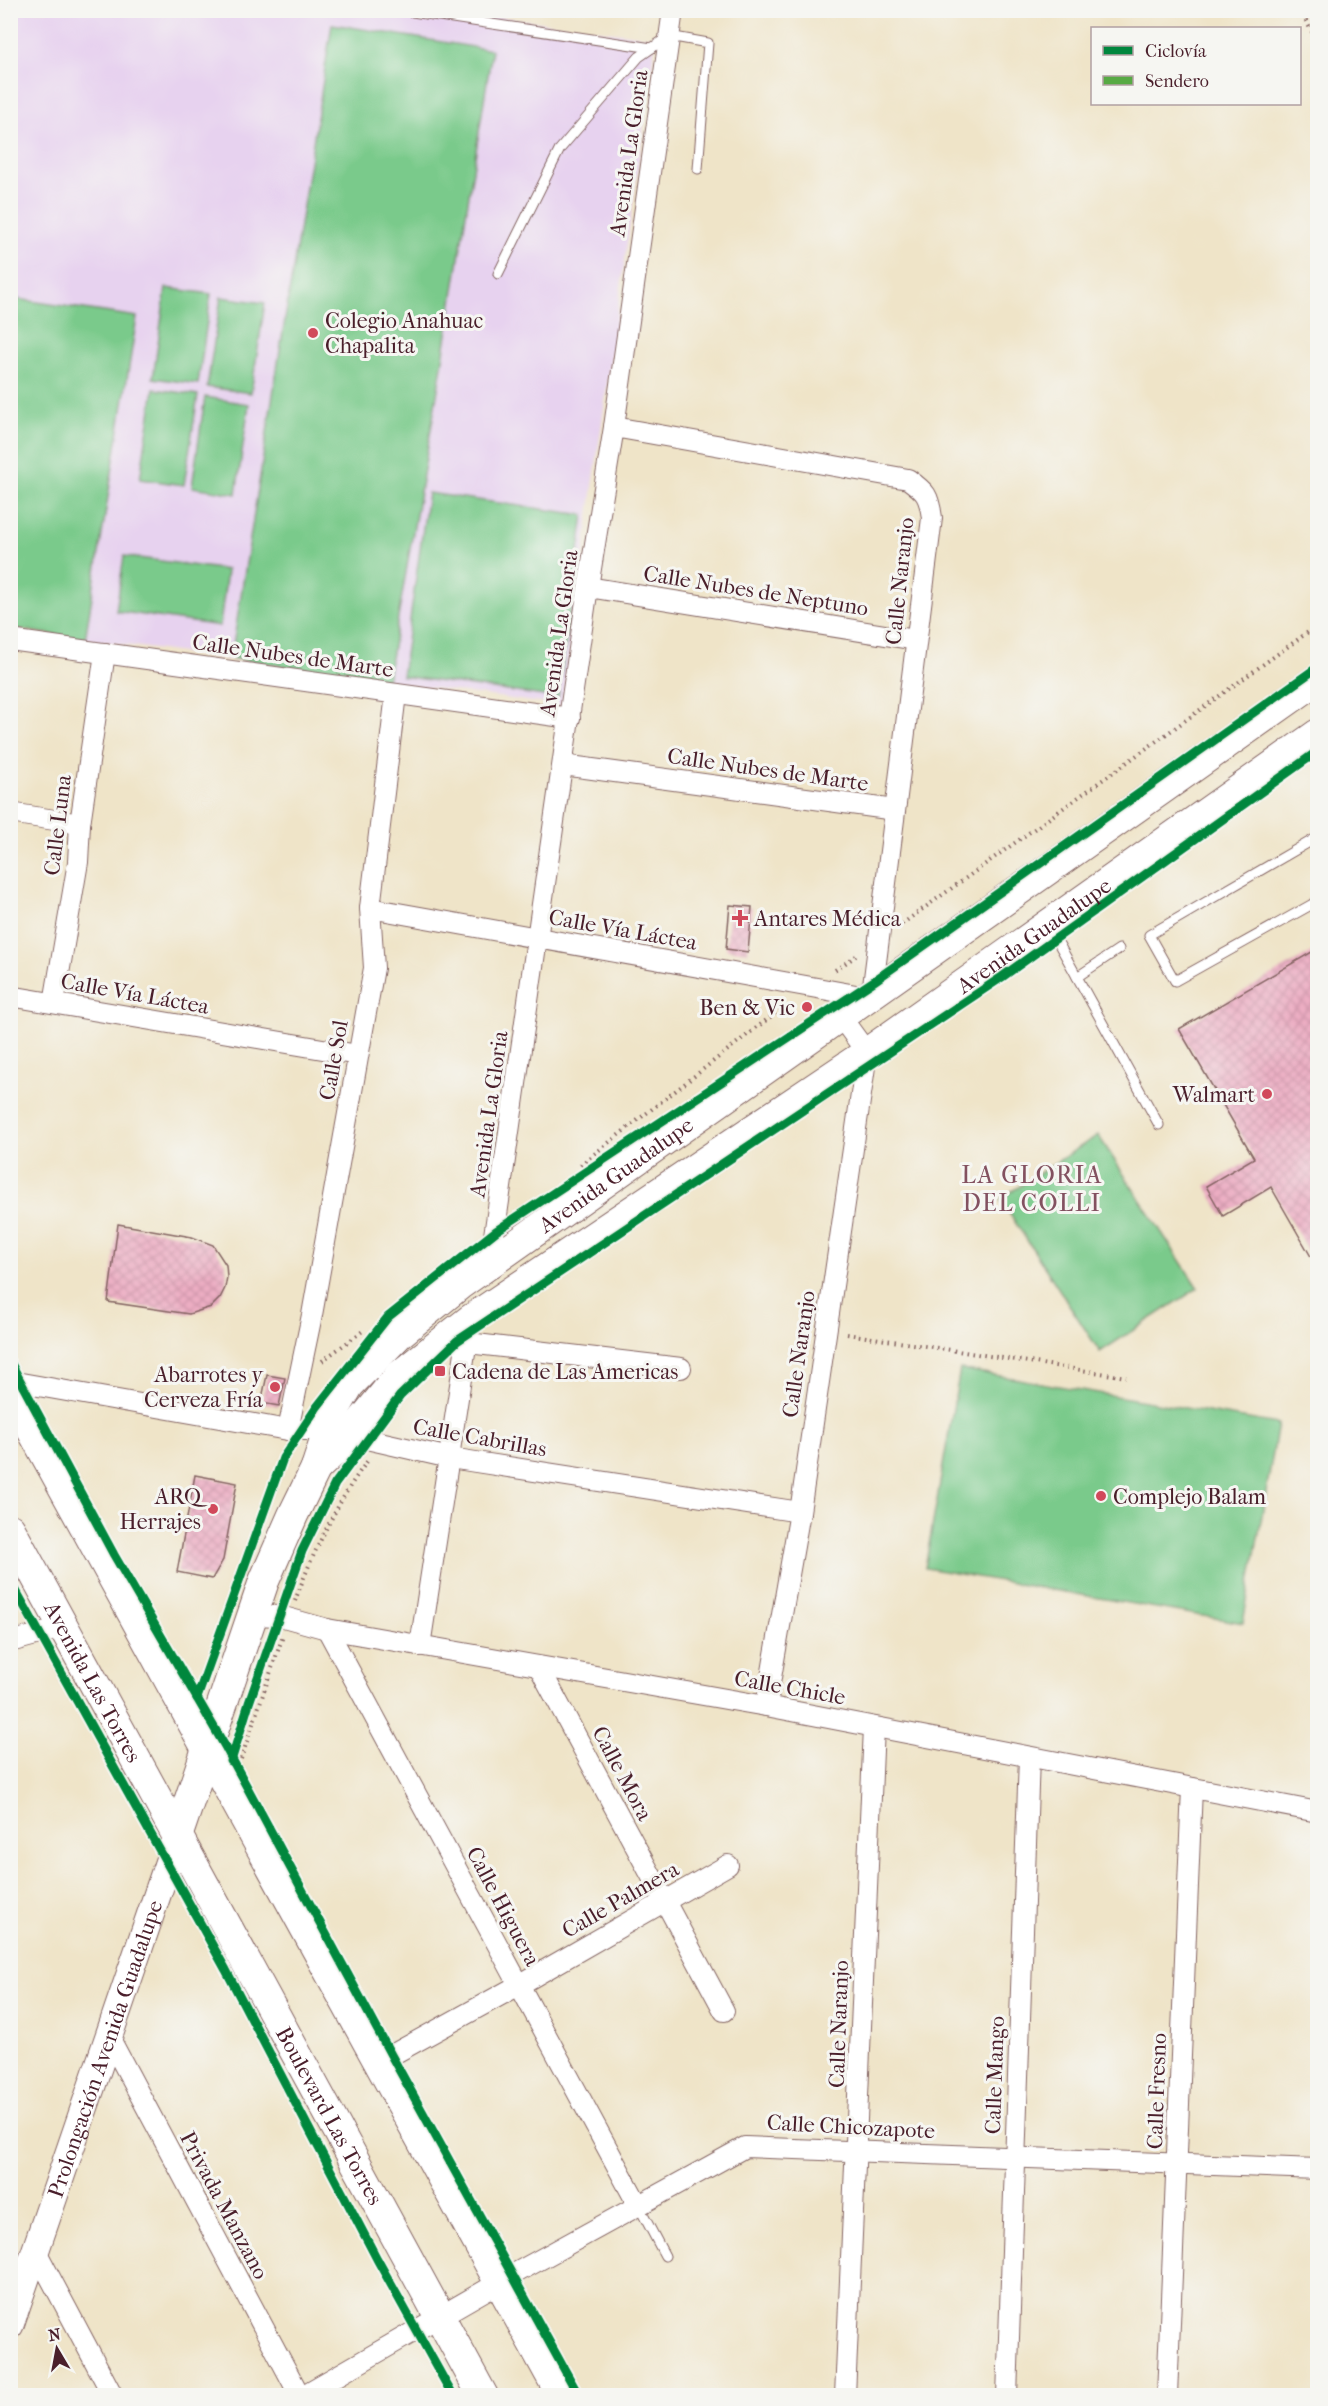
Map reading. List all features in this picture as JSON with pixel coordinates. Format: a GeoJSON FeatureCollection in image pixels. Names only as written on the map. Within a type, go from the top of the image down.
{"type":"FeatureCollection","features":[{"type":"Feature","properties":{"kind":"main road","name":"Avenida Guadalupe"},"geometry":{"type":"LineString","coordinates":[[338,1434],[336,1407],[349,1385],[400,1333],[459,1285],[1317,679]]}},
{"type":"Feature","properties":{"kind":"main road","name":"Avenida Guadalupe"},"geometry":{"type":"LineString","coordinates":[[338,1434],[399,1376],[469,1331],[867,1053],[1047,924],[1316,739]]}},
{"type":"Feature","properties":{"kind":"main road"},"geometry":{"type":"LineString","coordinates":[[10,1390],[562,2396]]}},
{"type":"Feature","properties":{"kind":"main road","name":"Prolongación Avenida Guadalupe"},"geometry":{"type":"LineString","coordinates":[[11,2319],[208,1749],[274,1617],[278,1547],[316,1468],[338,1434]]}},
{"type":"Feature","properties":{"kind":"main road","name":"Avenida Las Torres"},"geometry":{"type":"LineString","coordinates":[[10,1529],[178,1834]]}},
{"type":"Feature","properties":{"kind":"main road","name":"Boulevard Las Torres"},"geometry":{"type":"LineString","coordinates":[[178,1834],[483,2396]]}},
{"type":"Feature","properties":{"kind":"street","name":"Avenida La Gloria"},"geometry":{"type":"LineString","coordinates":[[490,1263],[588,587],[614,427],[673,10]]}},
{"type":"Feature","properties":{"kind":"street","name":"Calle Naranjo"},"geometry":{"type":"LineString","coordinates":[[614,427],[908,479],[924,491],[930,501],[932,518],[879,941],[869,995]]}},
{"type":"Feature","properties":{"kind":"street","name":"Calle Nubes de Neptuno"},"geometry":{"type":"LineString","coordinates":[[588,587],[916,640]]}},
{"type":"Feature","properties":{"kind":"street","name":"Calle Nubes de Marte"},"geometry":{"type":"LineString","coordinates":[[10,640],[570,718]]}},
{"type":"Feature","properties":{"kind":"street","name":"Calle Luna"},"geometry":{"type":"LineString","coordinates":[[54,1003],[78,861],[80,824],[105,653]]}},
{"type":"Feature","properties":{"kind":"street","name":"Calle Sol"},"geometry":{"type":"LineString","coordinates":[[288,1430],[312,1315],[374,968],[370,908],[396,694]]}},
{"type":"Feature","properties":{"kind":"street","name":"Calle Nubes de Marte"},"geometry":{"type":"LineString","coordinates":[[563,765],[895,810]]}},
{"type":"Feature","properties":{"kind":"street"},"geometry":{"type":"LineString","coordinates":[[10,813],[80,824]]}},
{"type":"Feature","properties":{"kind":"street","name":"Calle Vía Láctea"},"geometry":{"type":"LineString","coordinates":[[370,908],[808,987],[869,995]]}},
{"type":"Feature","properties":{"kind":"street","name":"Calle Vía Láctea"},"geometry":{"type":"LineString","coordinates":[[10,996],[358,1055]]}},
{"type":"Feature","properties":{"kind":"street"},"geometry":{"type":"LineString","coordinates":[[840,1016],[867,1053]]}},
{"type":"Feature","properties":{"kind":"street","name":"Calle Naranjo"},"geometry":{"type":"LineString","coordinates":[[766,1707],[800,1512],[867,1053]]}},
{"type":"Feature","properties":{"kind":"street"},"geometry":{"type":"LineString","coordinates":[[420,1646],[469,1331],[681,1368]]}},
{"type":"Feature","properties":{"kind":"street","name":"Calle Cabrillas"},"geometry":{"type":"LineString","coordinates":[[10,1381],[288,1430],[338,1434],[450,1458],[800,1512]]}},
{"type":"Feature","properties":{"kind":"street","name":"Calle Chicle"},"geometry":{"type":"LineString","coordinates":[[274,1617],[327,1629],[874,1727],[1317,1812]]}},
{"type":"Feature","properties":{"kind":"street"},"geometry":{"type":"LineString","coordinates":[[10,1642],[65,1627]]}},
{"type":"Feature","properties":{"kind":"street","name":"Calle Higuera"},"geometry":{"type":"LineString","coordinates":[[327,1629],[638,2205]]}},
{"type":"Feature","properties":{"kind":"street","name":"Calle Mora"},"geometry":{"type":"LineString","coordinates":[[539,1667],[724,2011]]}},
{"type":"Feature","properties":{"kind":"street","name":"Calle Naranjo"},"geometry":{"type":"LineString","coordinates":[[845,2396],[874,1727]]}},
{"type":"Feature","properties":{"kind":"street","name":"Calle Mango"},"geometry":{"type":"LineString","coordinates":[[1007,2396],[1029,1757]]}},
{"type":"Feature","properties":{"kind":"street","name":"Calle Fresno"},"geometry":{"type":"LineString","coordinates":[[1167,2396],[1192,1788]]}},
{"type":"Feature","properties":{"kind":"street","name":"Calle Palmera"},"geometry":{"type":"LineString","coordinates":[[379,2061],[519,1985],[728,1865]]}},
{"type":"Feature","properties":{"kind":"street","name":"Privada Manzano"},"geometry":{"type":"LineString","coordinates":[[109,2037],[301,2396]]}},
{"type":"Feature","properties":{"kind":"street","name":"Calle Chicozapote"},"geometry":{"type":"LineString","coordinates":[[301,2396],[500,2282],[745,2147],[1317,2169]]}},
{"type":"Feature","properties":{"kind":"street"},"geometry":{"type":"LineString","coordinates":[[36,2251],[113,2396]]}},
{"type":"Feature","properties":{"kind":"lane"},"geometry":{"type":"LineString","coordinates":[[399,10],[652,48]]}},
{"type":"Feature","properties":{"kind":"lane"},"geometry":{"type":"LineString","coordinates":[[498,274],[560,149],[639,57],[669,36],[708,43],[698,169]]}},
{"type":"Feature","properties":{"kind":"lane"},"geometry":{"type":"LineString","coordinates":[[1317,837],[1149,935],[1175,981],[1317,901]]}},
{"type":"Feature","properties":{"kind":"lane"},"geometry":{"type":"LineString","coordinates":[[1047,924],[1159,1125]]}},
{"type":"Feature","properties":{"kind":"lane"},"geometry":{"type":"LineString","coordinates":[[1077,976],[1119,949]]}},
{"type":"Feature","properties":{"kind":"lane"},"geometry":{"type":"LineString","coordinates":[[638,2205],[665,2256]]}},
{"type":"Feature","properties":{"kind":"path"},"geometry":{"type":"LineString","coordinates":[[1300,10],[1317,43]]}},
{"type":"Feature","properties":{"kind":"path"},"geometry":{"type":"LineString","coordinates":[[578,1167],[808,987],[879,941],[1317,625]]}},
{"type":"Feature","properties":{"kind":"path"},"geometry":{"type":"LineString","coordinates":[[575,1178],[605,1158]]}},
{"type":"Feature","properties":{"kind":"path"},"geometry":{"type":"LineString","coordinates":[[298,1380],[373,1323]]}},
{"type":"Feature","properties":{"kind":"path"},"geometry":{"type":"LineString","coordinates":[[825,1330],[1126,1377]]}},
{"type":"Feature","properties":{"kind":"path"},"geometry":{"type":"LineString","coordinates":[[240,1760],[274,1617],[302,1582],[350,1485],[381,1443]]}},
{"type":"Feature","properties":{"kind":"path"},"geometry":{"type":"LineString","coordinates":[[260,1670],[274,1617],[291,1584]]}},
{"type":"Feature","properties":{"kind":"path"},"geometry":{"type":"LineString","coordinates":[[237,1772],[231,1761],[246,1713]]}},
{"type":"Feature","properties":{"kind":"shaded area","name":"Colegio Anahuac Chapalita"},"geometry":{"type":"Polygon","coordinates":[[[449,10],[656,38],[562,706],[11,629],[11,11],[449,10]]]}},
{"type":"Feature","properties":{"kind":"green space"},"geometry":{"type":"Polygon","coordinates":[[[332,24],[492,50],[441,372],[387,681],[231,658],[332,24]]]}},
{"type":"Feature","properties":{"kind":"green space"},"geometry":{"type":"Polygon","coordinates":[[[166,288],[211,294],[198,384],[153,378],[166,288]]]}},
{"type":"Feature","properties":{"kind":"green space"},"geometry":{"type":"Polygon","coordinates":[[[221,297],[265,303],[251,393],[207,387],[221,297]]]}},
{"type":"Feature","properties":{"kind":"green space"},"geometry":{"type":"Polygon","coordinates":[[[10,298],[137,317],[85,640],[11,628],[10,298]]]}},
{"type":"Feature","properties":{"kind":"green space"},"geometry":{"type":"Polygon","coordinates":[[[154,389],[198,395],[184,485],[140,479],[154,389]]]}},
{"type":"Feature","properties":{"kind":"green space"},"geometry":{"type":"Polygon","coordinates":[[[205,397],[249,404],[236,494],[192,487],[205,397]]]}},
{"type":"Feature","properties":{"kind":"green space"},"geometry":{"type":"Polygon","coordinates":[[[428,493],[584,515],[558,698],[402,676],[428,493]]]}},
{"type":"Feature","properties":{"kind":"green space"},"geometry":{"type":"Polygon","coordinates":[[[124,556],[227,570],[220,626],[116,611],[124,556]]]}},
{"type":"Feature","properties":{"kind":"green space"},"geometry":{"type":"Polygon","coordinates":[[[1098,1135],[1198,1288],[1100,1352],[1000,1199],[1098,1135]]]}},
{"type":"Feature","properties":{"kind":"green space","name":"Complejo Balam"},"geometry":{"type":"Polygon","coordinates":[[[960,1369],[1278,1424],[1243,1623],[925,1568],[960,1369]]]}},
{"type":"Feature","properties":{"kind":"building","name":"Antares Médica"},"geometry":{"type":"Polygon","coordinates":[[[730,905],[752,907],[748,952],[726,949],[730,905]]]}},
{"type":"Feature","properties":{"kind":"building","name":"Walmart"},"geometry":{"type":"Polygon","coordinates":[[[1317,949],[1317,1267],[1271,1187],[1223,1216],[1206,1186],[1254,1158],[1179,1029],[1317,949]]]}},
{"type":"Feature","properties":{"kind":"building"},"geometry":{"type":"Polygon","coordinates":[[[118,1224],[192,1237],[213,1245],[226,1265],[225,1288],[220,1298],[211,1307],[189,1314],[108,1302],[118,1224]]]}},
{"type":"Feature","properties":{"kind":"building"},"geometry":{"type":"Polygon","coordinates":[[[267,1375],[285,1378],[279,1406],[261,1403],[267,1375]]]}},
{"type":"Feature","properties":{"kind":"building"},"geometry":{"type":"Polygon","coordinates":[[[195,1475],[237,1483],[223,1560],[212,1579],[177,1572],[195,1475]]]}},
{"type":"Feature","properties":{"kind":"cycle path"},"geometry":{"type":"LineString","coordinates":[[197,1698],[283,1458],[317,1407],[388,1317],[496,1231],[874,981],[1318,667]]}},
{"type":"Feature","properties":{"kind":"cycle path"},"geometry":{"type":"LineString","coordinates":[[231,1761],[302,1551],[335,1484],[400,1396],[457,1341],[1002,977],[1318,751]]}},
{"type":"Feature","properties":{"kind":"cycle path"},"geometry":{"type":"LineString","coordinates":[[10,1362],[114,1555],[226,1748],[391,2055],[579,2396]]}},
{"type":"Feature","properties":{"kind":"cycle path"},"geometry":{"type":"LineString","coordinates":[[10,1580],[226,1970],[377,2259],[453,2396]]}},
{"type":"Feature","properties":{"kind":"place","name":"Colegio Anahuac Chapalita"},"geometry":{"type":"Point","coordinates":[313,333]}},
{"type":"Feature","properties":{"kind":"place","name":"Antares Médica"},"geometry":{"type":"Point","coordinates":[740,918]}},
{"type":"Feature","properties":{"kind":"place","name":"Ben & Vic"},"geometry":{"type":"Point","coordinates":[807,1007]}},
{"type":"Feature","properties":{"kind":"place","name":"Walmart"},"geometry":{"type":"Point","coordinates":[1267,1094]}},
{"type":"Feature","properties":{"kind":"place","name":"Cadena de Las Americas"},"geometry":{"type":"Point","coordinates":[440,1371]}},
{"type":"Feature","properties":{"kind":"place","name":"Abarrotes y Cerveza Fría"},"geometry":{"type":"Point","coordinates":[275,1387]}},
{"type":"Feature","properties":{"kind":"place","name":"Complejo Balam"},"geometry":{"type":"Point","coordinates":[1101,1496]}},
{"type":"Feature","properties":{"kind":"place","name":"ARQ Herrajes"},"geometry":{"type":"Point","coordinates":[213,1509]}},
{"type":"Feature","properties":{"kind":"district","name":"LA GLORIA DEL COLLI"},"geometry":{"type":"Point","coordinates":[1032,1189]}}]}
